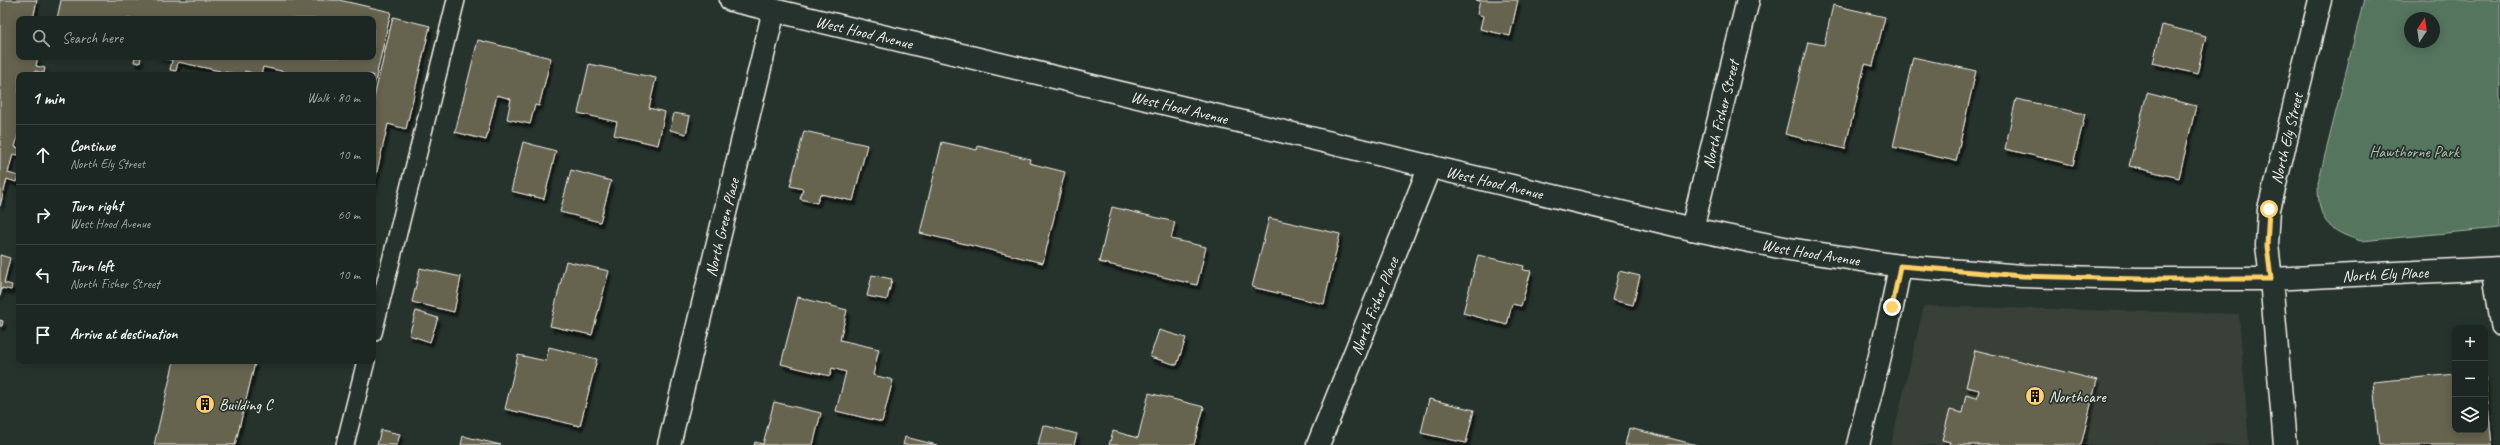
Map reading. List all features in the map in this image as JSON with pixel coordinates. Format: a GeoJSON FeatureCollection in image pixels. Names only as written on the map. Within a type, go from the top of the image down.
{"type":"FeatureCollection","features":[{"type":"Feature","properties":{"kind":"street","name":"West Hood Avenue"},"geometry":{"type":"LineString","coordinates":[[731,0],[1692,229],[1789,249],[1900,266],[2022,276],[2139,279],[2271,279]]}},
{"type":"Feature","properties":{"kind":"street","name":"North Fisher Street"},"geometry":{"type":"LineString","coordinates":[[1692,229],[1748,0]]}},
{"type":"Feature","properties":{"kind":"street","name":"North Ely Street"},"geometry":{"type":"LineString","coordinates":[[2285,445],[2267,246],[2269,209],[2320,0]]}},
{"type":"Feature","properties":{"kind":"street","name":"North Green Place"},"geometry":{"type":"LineString","coordinates":[[669,445],[774,10]]}},
{"type":"Feature","properties":{"kind":"street","name":"North Fisher Place"},"geometry":{"type":"LineString","coordinates":[[1318,445],[1430,166]]}},
{"type":"Feature","properties":{"kind":"street"},"geometry":{"type":"LineString","coordinates":[[1858,445],[1900,266]]}},
{"type":"Feature","properties":{"kind":"street","name":"North Ely Place"},"geometry":{"type":"LineString","coordinates":[[2271,279],[2496,269]]}},
{"type":"Feature","properties":{"kind":"lane"},"geometry":{"type":"LineString","coordinates":[[376,321],[456,0]]}},
{"type":"Feature","properties":{"kind":"lane"},"geometry":{"type":"LineString","coordinates":[[2496,269],[2500,327]]}},
{"type":"Feature","properties":{"kind":"lane"},"geometry":{"type":"LineString","coordinates":[[345,445],[365,364]]}},
{"type":"Feature","properties":{"kind":"shaded area"},"geometry":{"type":"Polygon","coordinates":[[[1924,306],[2239,314],[2249,445],[1891,445],[1924,306]]]}},
{"type":"Feature","properties":{"kind":"green space","name":"Hawthorne Park"},"geometry":{"type":"Polygon","coordinates":[[[2364,0],[2500,0],[2500,228],[2361,241],[2349,237],[2332,228],[2326,222],[2322,215],[2318,196],[2318,183],[2364,0]]]}},
{"type":"Feature","properties":{"kind":"building"},"geometry":{"type":"Polygon","coordinates":[[[0,0],[37,0],[34,16],[16,16],[16,60],[37,60],[36,66],[45,68],[44,72],[16,72],[16,154],[13,154],[8,173],[16,175],[16,182],[7,179],[0,206],[0,0]]]}},
{"type":"Feature","properties":{"kind":"building"},"geometry":{"type":"Polygon","coordinates":[[[61,0],[339,0],[391,12],[376,77],[376,72],[286,72],[263,67],[262,72],[220,72],[178,62],[176,71],[170,70],[172,60],[376,60],[376,16],[58,16],[61,0]]]}},
{"type":"Feature","properties":{"kind":"building"},"geometry":{"type":"Polygon","coordinates":[[[1476,0],[1518,0],[1510,36],[1480,29],[1483,16],[1477,14],[1480,1],[1476,0]]]}},
{"type":"Feature","properties":{"kind":"building"},"geometry":{"type":"Polygon","coordinates":[[[1833,5],[1885,17],[1873,66],[1865,64],[1845,149],[1785,134],[1808,42],[1824,45],[1833,5]]]}},
{"type":"Feature","properties":{"kind":"building"},"geometry":{"type":"Polygon","coordinates":[[[393,17],[430,26],[406,129],[388,124],[376,176],[376,89],[393,17]]]}},
{"type":"Feature","properties":{"kind":"building"},"geometry":{"type":"Polygon","coordinates":[[[2162,25],[2206,36],[2197,74],[2153,63],[2162,25]]]}},
{"type":"Feature","properties":{"kind":"building"},"geometry":{"type":"Polygon","coordinates":[[[478,40],[551,58],[539,106],[535,105],[530,124],[507,119],[511,99],[497,95],[486,140],[455,132],[478,40]]]}},
{"type":"Feature","properties":{"kind":"building"},"geometry":{"type":"Polygon","coordinates":[[[1913,57],[1976,71],[1956,161],[1893,147],[1913,57]]]}},
{"type":"Feature","properties":{"kind":"building"},"geometry":{"type":"Polygon","coordinates":[[[134,60],[140,60],[140,63],[134,62],[134,60]]]}},
{"type":"Feature","properties":{"kind":"building"},"geometry":{"type":"Polygon","coordinates":[[[589,64],[656,78],[649,108],[665,112],[658,145],[614,135],[617,122],[578,113],[589,64]]]}},
{"type":"Feature","properties":{"kind":"building"},"geometry":{"type":"Polygon","coordinates":[[[2147,93],[2196,106],[2179,178],[2129,166],[2147,93]]]}},
{"type":"Feature","properties":{"kind":"building"},"geometry":{"type":"Polygon","coordinates":[[[2016,99],[2085,114],[2073,165],[2005,149],[2016,99]]]}},
{"type":"Feature","properties":{"kind":"building"},"geometry":{"type":"Polygon","coordinates":[[[674,113],[690,116],[686,134],[670,130],[674,113]]]}},
{"type":"Feature","properties":{"kind":"building"},"geometry":{"type":"Polygon","coordinates":[[[804,131],[867,145],[853,201],[820,194],[817,203],[800,199],[803,189],[790,186],[804,131]]]}},
{"type":"Feature","properties":{"kind":"building"},"geometry":{"type":"Polygon","coordinates":[[[523,142],[556,151],[544,199],[511,191],[523,142]]]}},
{"type":"Feature","properties":{"kind":"building"},"geometry":{"type":"Polygon","coordinates":[[[942,142],[977,150],[978,146],[1030,159],[1029,163],[1065,172],[1043,263],[920,233],[942,142]]]}},
{"type":"Feature","properties":{"kind":"building"},"geometry":{"type":"Polygon","coordinates":[[[571,170],[611,181],[600,222],[560,212],[571,170]]]}},
{"type":"Feature","properties":{"kind":"building"},"geometry":{"type":"Polygon","coordinates":[[[1112,207],[1175,222],[1171,239],[1206,247],[1197,285],[1099,262],[1112,207]]]}},
{"type":"Feature","properties":{"kind":"building"},"geometry":{"type":"Polygon","coordinates":[[[1269,218],[1340,234],[1324,304],[1252,287],[1269,218]]]}},
{"type":"Feature","properties":{"kind":"building"},"geometry":{"type":"Polygon","coordinates":[[[0,255],[10,258],[4,283],[12,285],[11,290],[2,288],[0,296],[0,255]]]}},
{"type":"Feature","properties":{"kind":"building"},"geometry":{"type":"Polygon","coordinates":[[[1478,255],[1524,266],[1523,270],[1531,271],[1521,306],[1512,304],[1507,325],[1463,313],[1478,255]]]}},
{"type":"Feature","properties":{"kind":"building"},"geometry":{"type":"Polygon","coordinates":[[[566,261],[609,271],[592,335],[550,326],[566,261]]]}},
{"type":"Feature","properties":{"kind":"building"},"geometry":{"type":"Polygon","coordinates":[[[420,268],[461,277],[454,312],[412,302],[420,268]]]}},
{"type":"Feature","properties":{"kind":"building"},"geometry":{"type":"Polygon","coordinates":[[[1619,271],[1640,276],[1633,305],[1612,300],[1619,271]]]}},
{"type":"Feature","properties":{"kind":"building"},"geometry":{"type":"Polygon","coordinates":[[[872,275],[892,279],[887,300],[867,296],[872,275]]]}},
{"type":"Feature","properties":{"kind":"building"},"geometry":{"type":"Polygon","coordinates":[[[798,297],[847,310],[840,340],[879,349],[873,375],[893,380],[882,422],[836,411],[846,372],[832,368],[830,376],[781,364],[798,297]]]}},
{"type":"Feature","properties":{"kind":"building"},"geometry":{"type":"Polygon","coordinates":[[[416,311],[438,318],[430,342],[409,335],[416,311]]]}},
{"type":"Feature","properties":{"kind":"building"},"geometry":{"type":"Polygon","coordinates":[[[0,320],[3,321],[2,326],[0,326],[0,320]]]}},
{"type":"Feature","properties":{"kind":"building"},"geometry":{"type":"Polygon","coordinates":[[[1159,330],[1186,338],[1177,365],[1150,357],[1159,330]]]}},
{"type":"Feature","properties":{"kind":"building"},"geometry":{"type":"Polygon","coordinates":[[[549,347],[597,359],[580,426],[505,409],[518,355],[546,361],[549,347]]]}},
{"type":"Feature","properties":{"kind":"building","name":"Northcare"},"geometry":{"type":"Polygon","coordinates":[[[1975,350],[2097,380],[2081,445],[1949,445],[1950,442],[1942,440],[1950,410],[1962,413],[1966,395],[1977,398],[1979,390],[1966,387],[1975,350]]]}},
{"type":"Feature","properties":{"kind":"building","name":"Building C"},"geometry":{"type":"Polygon","coordinates":[[[173,364],[255,364],[235,445],[154,445],[173,364]]]}},
{"type":"Feature","properties":{"kind":"building"},"geometry":{"type":"Polygon","coordinates":[[[2452,374],[2452,433],[2488,433],[2488,406],[2492,445],[2379,445],[2373,382],[2452,374]]]}},
{"type":"Feature","properties":{"kind":"building"},"geometry":{"type":"Polygon","coordinates":[[[1149,393],[1204,407],[1194,445],[1109,445],[1113,431],[1138,438],[1149,393]]]}},
{"type":"Feature","properties":{"kind":"building"},"geometry":{"type":"Polygon","coordinates":[[[1429,399],[1474,410],[1466,443],[1421,433],[1429,399]]]}},
{"type":"Feature","properties":{"kind":"building"},"geometry":{"type":"Polygon","coordinates":[[[774,402],[821,413],[813,445],[754,445],[755,442],[763,444],[774,402]]]}},
{"type":"Feature","properties":{"kind":"building"},"geometry":{"type":"Polygon","coordinates":[[[1043,425],[1077,434],[1074,445],[1038,445],[1043,425]]]}},
{"type":"Feature","properties":{"kind":"building"},"geometry":{"type":"Polygon","coordinates":[[[1629,428],[1697,445],[1625,445],[1629,428]]]}},
{"type":"Feature","properties":{"kind":"building"},"geometry":{"type":"Polygon","coordinates":[[[381,430],[400,434],[397,445],[377,445],[381,430]]]}},
{"type":"Feature","properties":{"kind":"building"},"geometry":{"type":"Polygon","coordinates":[[[463,436],[501,445],[461,445],[463,436]]]}},
{"type":"Feature","properties":{"kind":"building"},"geometry":{"type":"Polygon","coordinates":[[[905,437],[937,445],[903,445],[905,437]]]}},
{"type":"Feature","properties":{"kind":"place","name":"Northcare"},"geometry":{"type":"Point","coordinates":[2035,396]}},
{"type":"Feature","properties":{"kind":"place","name":"Building C"},"geometry":{"type":"Point","coordinates":[205,404]}},
{"type":"Feature","properties":{"kind":"route"},"geometry":{"type":"LineString","coordinates":[[1892,307],[1900,266],[2022,276],[2139,279],[2271,279],[2267,246],[2269,209]]}}]}
